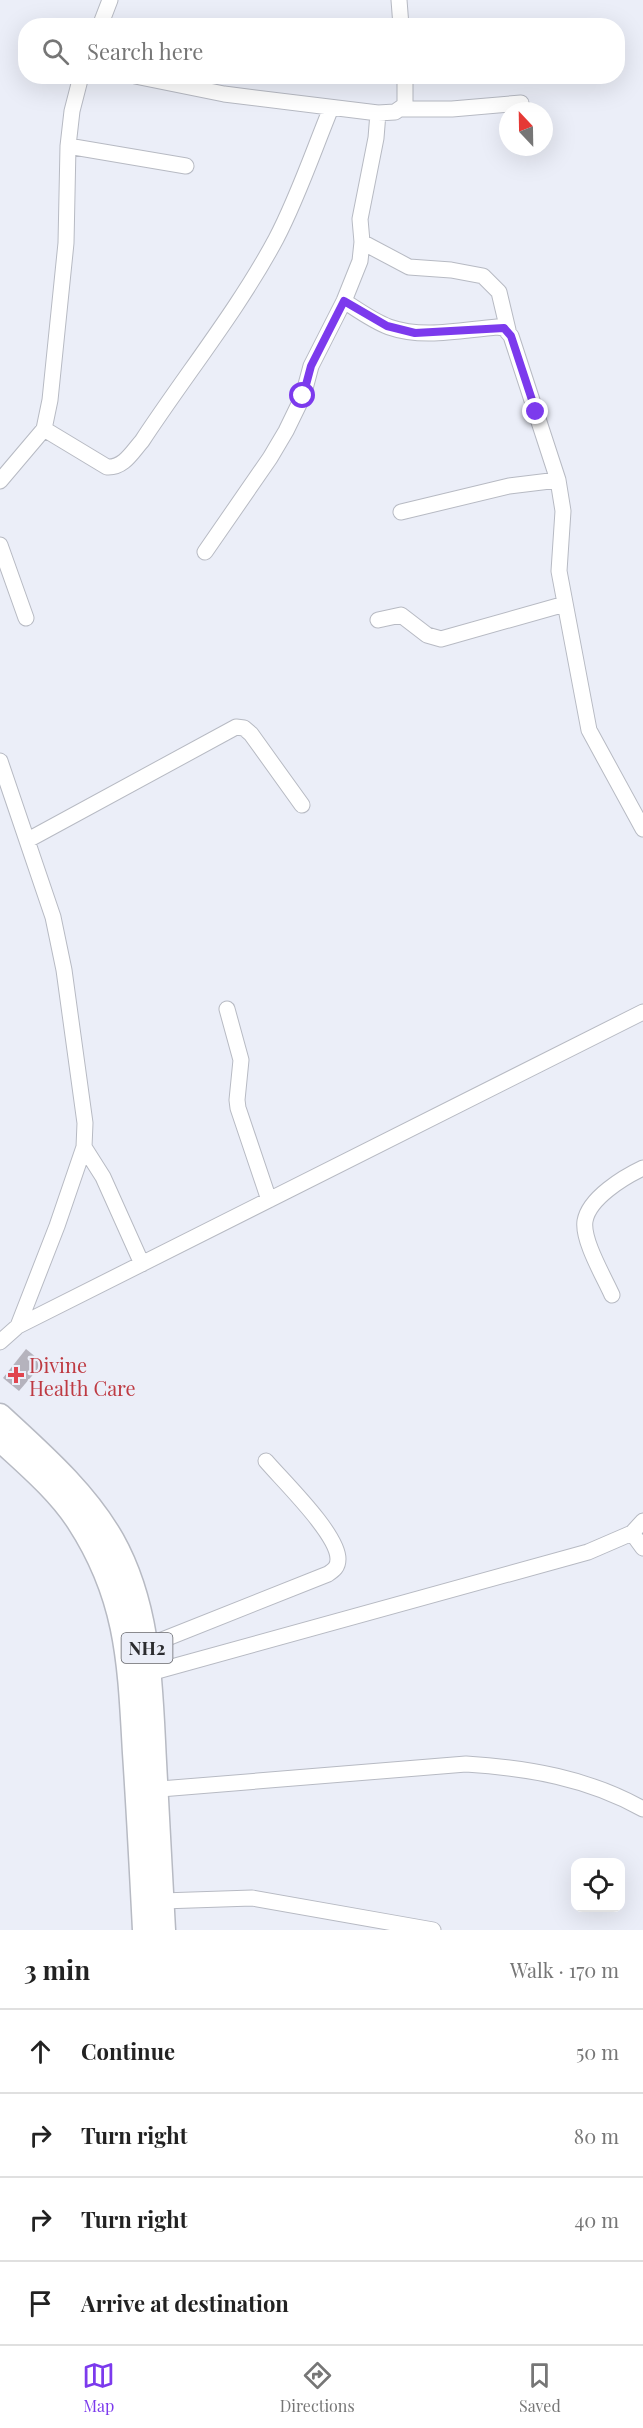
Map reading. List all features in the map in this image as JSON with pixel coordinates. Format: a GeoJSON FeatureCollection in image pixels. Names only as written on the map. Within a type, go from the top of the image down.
{"type":"FeatureCollection","features":[{"type":"Feature","properties":{"kind":"highway","name":"NH2"},"geometry":{"type":"LineString","coordinates":[[0,1415],[60,1472],[95,1514],[113,1540],[137,1598],[150,1673],[144,1930]]}},
{"type":"Feature","properties":{"kind":"highway","name":"NH2"},"geometry":{"type":"LineString","coordinates":[[0,1440],[59,1498],[77,1520],[106,1573],[125,1634],[162,1901],[164,1930]]}},
{"type":"Feature","properties":{"kind":"street"},"geometry":{"type":"LineString","coordinates":[[103,18],[110,0]]}},
{"type":"Feature","properties":{"kind":"street"},"geometry":{"type":"LineString","coordinates":[[399,0],[400,18]]}},
{"type":"Feature","properties":{"kind":"street"},"geometry":{"type":"LineString","coordinates":[[0,481],[44,429],[50,400],[63,290],[68,146],[72,111],[79,84]]}},
{"type":"Feature","properties":{"kind":"street"},"geometry":{"type":"LineString","coordinates":[[175,84],[225,94],[378,112],[499,105]]}},
{"type":"Feature","properties":{"kind":"street"},"geometry":{"type":"LineString","coordinates":[[402,109],[406,99],[405,84]]}},
{"type":"Feature","properties":{"kind":"street"},"geometry":{"type":"LineString","coordinates":[[44,429],[107,467],[119,466],[126,460],[142,441],[244,293],[271,247],[302,180],[331,108]]}},
{"type":"Feature","properties":{"kind":"street"},"geometry":{"type":"LineString","coordinates":[[205,552],[286,431],[303,396],[315,356],[344,301],[360,261],[362,242],[360,219],[376,138],[378,112]]}},
{"type":"Feature","properties":{"kind":"street"},"geometry":{"type":"LineString","coordinates":[[68,146],[186,166]]}},
{"type":"Feature","properties":{"kind":"street"},"geometry":{"type":"LineString","coordinates":[[362,242],[409,267],[451,270],[483,276],[499,292],[508,330],[558,480],[563,511],[559,571],[588,730],[642,824]]}},
{"type":"Feature","properties":{"kind":"street"},"geometry":{"type":"LineString","coordinates":[[344,301],[387,326],[415,333],[496,327],[508,330]]}},
{"type":"Feature","properties":{"kind":"street"},"geometry":{"type":"LineString","coordinates":[[401,512],[510,486],[558,480]]}},
{"type":"Feature","properties":{"kind":"street"},"geometry":{"type":"LineString","coordinates":[[0,545],[26,618]]}},
{"type":"Feature","properties":{"kind":"street"},"geometry":{"type":"LineString","coordinates":[[378,620],[401,615],[427,634],[441,639],[565,604]]}},
{"type":"Feature","properties":{"kind":"street"},"geometry":{"type":"LineString","coordinates":[[28,840],[236,727],[244,728],[251,734],[302,805]]}},
{"type":"Feature","properties":{"kind":"street"},"geometry":{"type":"LineString","coordinates":[[0,761],[53,917],[64,970],[85,1123],[84,1147],[57,1226],[18,1326]]}},
{"type":"Feature","properties":{"kind":"street"},"geometry":{"type":"LineString","coordinates":[[227,1009],[241,1060],[238,1108],[269,1200]]}},
{"type":"Feature","properties":{"kind":"street"},"geometry":{"type":"LineString","coordinates":[[0,1342],[18,1326],[643,1012]]}},
{"type":"Feature","properties":{"kind":"street"},"geometry":{"type":"LineString","coordinates":[[84,1147],[104,1177],[142,1264]]}},
{"type":"Feature","properties":{"kind":"street"},"geometry":{"type":"LineString","coordinates":[[612,1295],[591,1248],[585,1220],[591,1207],[603,1194],[643,1168]]}},
{"type":"Feature","properties":{"kind":"street"},"geometry":{"type":"LineString","coordinates":[[147,1647],[328,1574],[336,1568],[339,1561],[337,1553],[326,1530],[266,1461]]}},
{"type":"Feature","properties":{"kind":"street"},"geometry":{"type":"LineString","coordinates":[[150,1673],[588,1552],[632,1533],[643,1521]]}},
{"type":"Feature","properties":{"kind":"street"},"geometry":{"type":"LineString","coordinates":[[632,1533],[643,1548]]}},
{"type":"Feature","properties":{"kind":"street"},"geometry":{"type":"LineString","coordinates":[[147,1790],[466,1764],[501,1766],[558,1775],[591,1784],[643,1809]]}},
{"type":"Feature","properties":{"kind":"street"},"geometry":{"type":"LineString","coordinates":[[162,1901],[252,1898],[434,1930]]}},
{"type":"Feature","properties":{"kind":"building"},"geometry":{"type":"Polygon","coordinates":[[[26,1349],[43,1363],[19,1391],[3,1378],[26,1349]]]}},
{"type":"Feature","properties":{"kind":"place","name":"Divine Health Care"},"geometry":{"type":"Point","coordinates":[16,1375]}},
{"type":"Feature","properties":{"kind":"route"},"geometry":{"type":"LineString","coordinates":[[303,396],[311,366],[324,336],[344,301],[387,326],[415,333],[496,327],[508,330],[536,412]]}}]}
